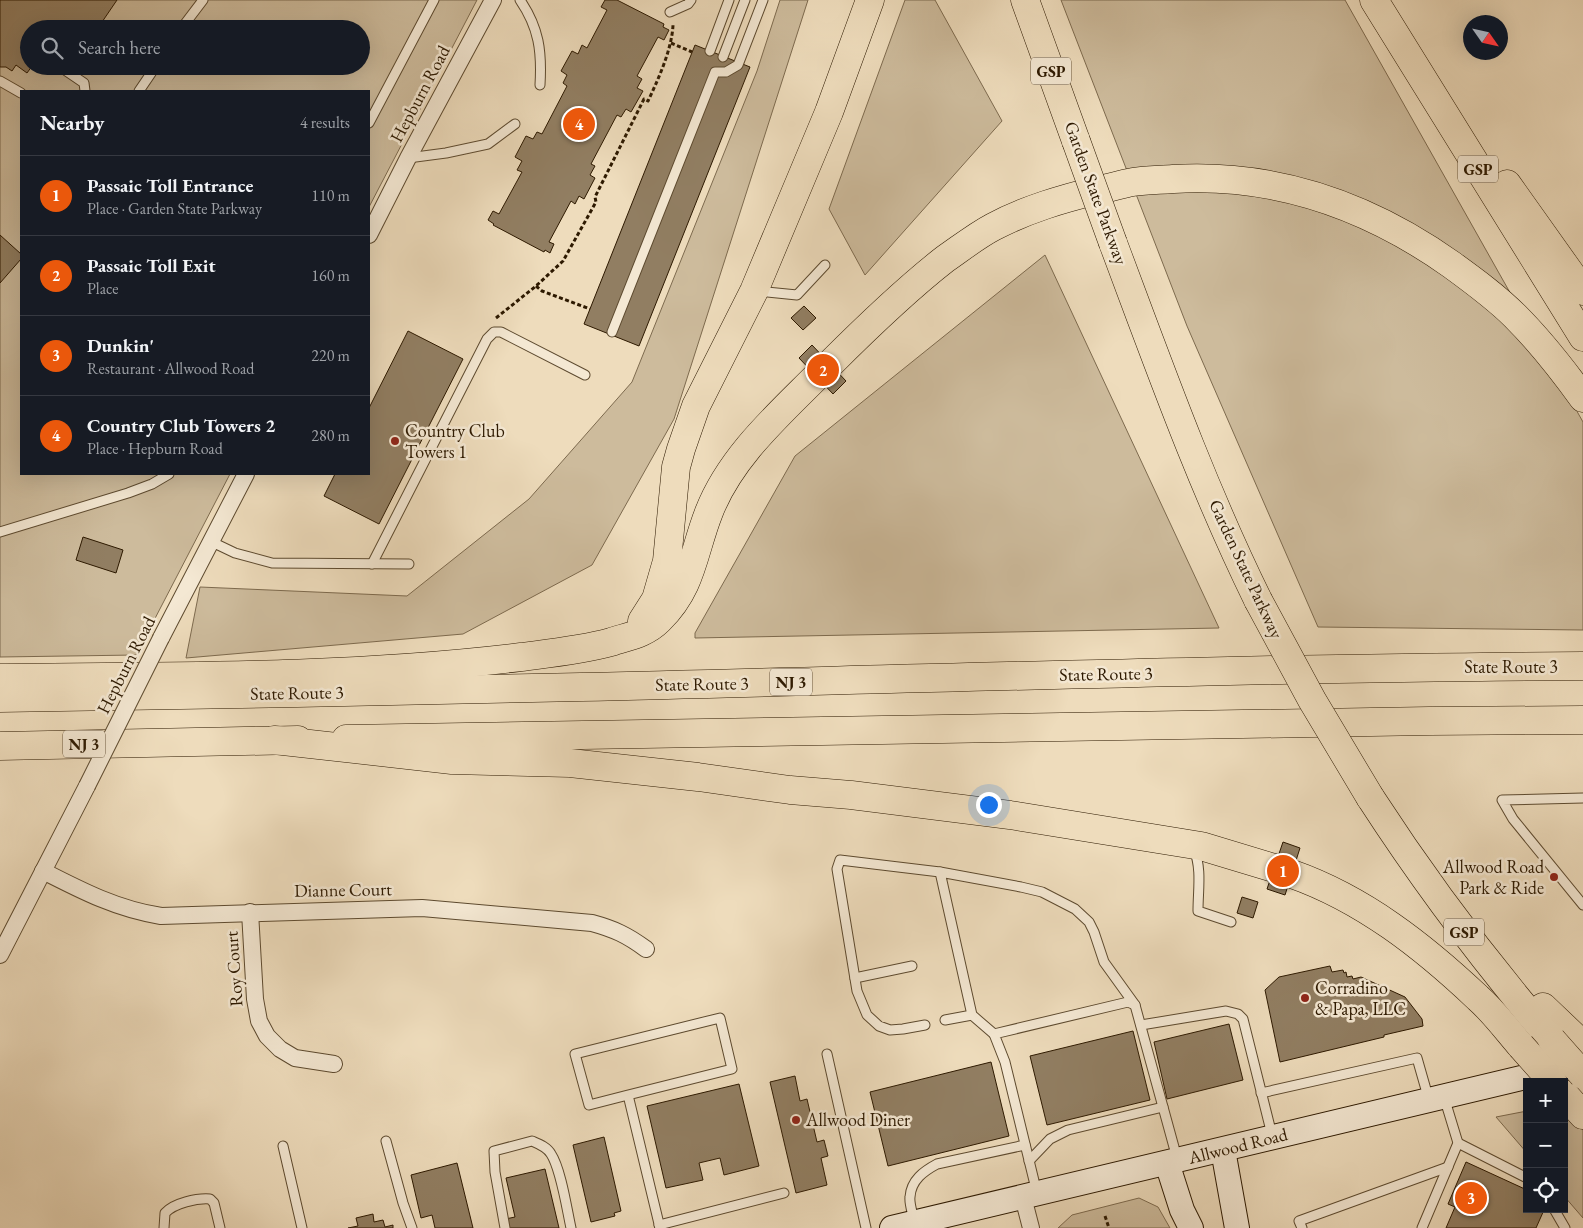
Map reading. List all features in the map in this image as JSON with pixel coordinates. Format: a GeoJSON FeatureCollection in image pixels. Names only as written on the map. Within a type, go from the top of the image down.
{"type":"FeatureCollection","features":[{"type":"Feature","properties":{"kind":"highway"},"geometry":{"type":"LineString","coordinates":[[612,641],[632,632],[650,611],[656,599],[667,561],[676,468],[680,449],[696,406],[754,291],[829,112],[870,0]]}},
{"type":"Feature","properties":{"kind":"highway","name":"Garden State Parkway"},"geometry":{"type":"LineString","coordinates":[[1025,0],[1113,243],[1198,464],[1221,520],[1258,600],[1312,700],[1377,808],[1464,932],[1507,987],[1568,1040],[1583,1075]]}},
{"type":"Feature","properties":{"kind":"highway"},"geometry":{"type":"LineString","coordinates":[[1377,6],[1583,291]]}},
{"type":"Feature","properties":{"kind":"highway","name":"GSP"},"geometry":{"type":"LineString","coordinates":[[1377,6],[1583,338]]}},
{"type":"Feature","properties":{"kind":"highway"},"geometry":{"type":"LineString","coordinates":[[0,678],[221,676],[402,668],[578,650],[638,634],[647,630],[670,609],[687,582],[709,512],[729,474],[742,456],[768,426],[879,315],[919,280],[967,243],[993,227],[1052,202],[1135,182],[1206,177],[1237,180],[1318,197],[1368,215],[1422,244],[1477,283],[1531,332],[1583,398]]}},
{"type":"Feature","properties":{"kind":"highway","name":"State Route 3"},"geometry":{"type":"LineString","coordinates":[[0,698],[554,688],[1198,672],[1583,666]]}},
{"type":"Feature","properties":{"kind":"highway","name":"NJ 3"},"geometry":{"type":"LineString","coordinates":[[0,746],[1428,721],[1583,720]]}},
{"type":"Feature","properties":{"kind":"highway"},"geometry":{"type":"LineString","coordinates":[[274,740],[452,760],[570,764],[688,776],[1010,815],[1193,844],[1283,871],[1341,894],[1379,916],[1479,998],[1550,1078]]}},
{"type":"Feature","properties":{"kind":"highway"},"geometry":{"type":"LineString","coordinates":[[1568,1098],[1583,1115]]}},
{"type":"Feature","properties":{"kind":"main road","name":"Allwood Road"},"geometry":{"type":"LineString","coordinates":[[903,1226],[1583,1063]]}},
{"type":"Feature","properties":{"kind":"main road"},"geometry":{"type":"LineString","coordinates":[[1223,1150],[1238,1228]]}},
{"type":"Feature","properties":{"kind":"main road"},"geometry":{"type":"LineString","coordinates":[[1172,1162],[1182,1210],[1191,1228]]}},
{"type":"Feature","properties":{"kind":"street","name":"Hepburn Road"},"geometry":{"type":"LineString","coordinates":[[370,233],[493,0]]}},
{"type":"Feature","properties":{"kind":"street","name":"Hepburn Road"},"geometry":{"type":"LineString","coordinates":[[0,955],[5,934],[43,871],[246,475]]}},
{"type":"Feature","properties":{"kind":"street","name":"Dianne Court"},"geometry":{"type":"LineString","coordinates":[[43,871],[90,896],[136,912],[161,916],[422,908],[592,923],[629,936],[646,949]]}},
{"type":"Feature","properties":{"kind":"street","name":"Roy Court"},"geometry":{"type":"LineString","coordinates":[[250,912],[255,999],[259,1021],[267,1036],[280,1049],[295,1058],[334,1064]]}},
{"type":"Feature","properties":{"kind":"street"},"geometry":{"type":"LineString","coordinates":[[1030,1195],[1031,1228]]}},
{"type":"Feature","properties":{"kind":"lane"},"geometry":{"type":"LineString","coordinates":[[188,20],[203,0]]}},
{"type":"Feature","properties":{"kind":"lane"},"geometry":{"type":"LineString","coordinates":[[370,121],[434,0]]}},
{"type":"Feature","properties":{"kind":"lane"},"geometry":{"type":"LineString","coordinates":[[520,0],[528,11],[536,33],[541,58],[540,85]]}},
{"type":"Feature","properties":{"kind":"lane"},"geometry":{"type":"LineString","coordinates":[[670,12],[688,4],[691,0]]}},
{"type":"Feature","properties":{"kind":"lane"},"geometry":{"type":"LineString","coordinates":[[710,51],[729,0]]}},
{"type":"Feature","properties":{"kind":"lane"},"geometry":{"type":"LineString","coordinates":[[723,57],[746,0]]}},
{"type":"Feature","properties":{"kind":"lane"},"geometry":{"type":"LineString","coordinates":[[612,332],[715,72],[726,72],[738,65],[763,0]]}},
{"type":"Feature","properties":{"kind":"lane"},"geometry":{"type":"LineString","coordinates":[[72,75],[84,83],[85,90]]}},
{"type":"Feature","properties":{"kind":"lane"},"geometry":{"type":"LineString","coordinates":[[140,90],[150,75]]}},
{"type":"Feature","properties":{"kind":"lane"},"geometry":{"type":"LineString","coordinates":[[0,81],[20,92]]}},
{"type":"Feature","properties":{"kind":"lane"},"geometry":{"type":"LineString","coordinates":[[408,158],[446,154],[488,144],[515,124]]}},
{"type":"Feature","properties":{"kind":"lane"},"geometry":{"type":"LineString","coordinates":[[754,291],[797,295],[825,265]]}},
{"type":"Feature","properties":{"kind":"lane"},"geometry":{"type":"LineString","coordinates":[[372,564],[487,339],[494,332],[501,332],[585,375]]}},
{"type":"Feature","properties":{"kind":"lane"},"geometry":{"type":"LineString","coordinates":[[0,532],[128,493],[152,484],[167,475]]}},
{"type":"Feature","properties":{"kind":"lane"},"geometry":{"type":"LineString","coordinates":[[212,542],[235,553],[272,563],[409,564]]}},
{"type":"Feature","properties":{"kind":"lane"},"geometry":{"type":"LineString","coordinates":[[1583,798],[1502,800],[1513,819],[1583,905]]}},
{"type":"Feature","properties":{"kind":"lane"},"geometry":{"type":"LineString","coordinates":[[1193,844],[1198,861],[1200,880],[1198,911],[1231,922]]}},
{"type":"Feature","properties":{"kind":"lane"},"geometry":{"type":"LineString","coordinates":[[925,1025],[890,1030],[878,1026],[867,1015],[855,978],[837,869],[840,860],[940,872],[1021,887],[1042,892],[1075,909],[1089,922],[1104,962],[1135,1005],[1163,1107],[1172,1162]]}},
{"type":"Feature","properties":{"kind":"lane"},"geometry":{"type":"LineString","coordinates":[[940,872],[972,1015],[994,1034],[1004,1062],[1029,1161],[1030,1195]]}},
{"type":"Feature","properties":{"kind":"lane"},"geometry":{"type":"LineString","coordinates":[[855,978],[912,966]]}},
{"type":"Feature","properties":{"kind":"lane"},"geometry":{"type":"LineString","coordinates":[[994,1034],[1128,1002],[1135,1005]]}},
{"type":"Feature","properties":{"kind":"lane"},"geometry":{"type":"LineString","coordinates":[[1141,1025],[1226,1011],[1238,1014],[1243,1019],[1272,1138]]}},
{"type":"Feature","properties":{"kind":"lane"},"geometry":{"type":"LineString","coordinates":[[946,1020],[972,1015]]}},
{"type":"Feature","properties":{"kind":"lane"},"geometry":{"type":"LineString","coordinates":[[720,1018],[732,1069],[628,1095],[589,1104],[575,1054],[720,1018]]}},
{"type":"Feature","properties":{"kind":"lane"},"geometry":{"type":"LineString","coordinates":[[827,1054],[866,1228]]}},
{"type":"Feature","properties":{"kind":"lane"},"geometry":{"type":"LineString","coordinates":[[1261,1093],[1417,1058],[1458,1143],[1523,1176]]}},
{"type":"Feature","properties":{"kind":"lane"},"geometry":{"type":"LineString","coordinates":[[628,1095],[660,1227],[784,1193]]}},
{"type":"Feature","properties":{"kind":"lane"},"geometry":{"type":"LineString","coordinates":[[1029,1161],[1050,1139],[1068,1130],[1163,1107]]}},
{"type":"Feature","properties":{"kind":"lane"},"geometry":{"type":"LineString","coordinates":[[386,1141],[412,1228]]}},
{"type":"Feature","properties":{"kind":"lane"},"geometry":{"type":"LineString","coordinates":[[504,1228],[495,1172],[494,1152],[532,1141],[551,1153],[556,1164],[571,1228]]}},
{"type":"Feature","properties":{"kind":"lane"},"geometry":{"type":"LineString","coordinates":[[1422,1228],[1458,1143]]}},
{"type":"Feature","properties":{"kind":"lane"},"geometry":{"type":"LineString","coordinates":[[903,1226],[916,1180],[924,1170],[937,1164],[1025,1145]]}},
{"type":"Feature","properties":{"kind":"lane"},"geometry":{"type":"LineString","coordinates":[[283,1146],[302,1228]]}},
{"type":"Feature","properties":{"kind":"lane"},"geometry":{"type":"LineString","coordinates":[[1302,1228],[1299,1221],[1448,1167]]}},
{"type":"Feature","properties":{"kind":"lane"},"geometry":{"type":"LineString","coordinates":[[165,1226],[165,1213],[170,1208],[202,1198],[210,1199],[214,1203],[220,1228]]}},
{"type":"Feature","properties":{"kind":"lane"},"geometry":{"type":"LineString","coordinates":[[1556,1213],[1565,1228]]}},
{"type":"Feature","properties":{"kind":"path"},"geometry":{"type":"LineString","coordinates":[[493,319],[536,286],[562,261],[596,202],[595,197],[644,99],[648,101],[651,96],[671,42],[673,26],[670,12]]}},
{"type":"Feature","properties":{"kind":"path"},"geometry":{"type":"LineString","coordinates":[[671,42],[692,52]]}},
{"type":"Feature","properties":{"kind":"path"},"geometry":{"type":"LineString","coordinates":[[536,286],[542,291],[590,309]]}},
{"type":"Feature","properties":{"kind":"path"},"geometry":{"type":"LineString","coordinates":[[1105,1216],[1109,1228]]}},
{"type":"Feature","properties":{"kind":"shaded area"},"geometry":{"type":"Polygon","coordinates":[[[0,0],[477,0],[370,205],[370,90],[20,90],[20,475],[229,475],[136,655],[0,657],[0,0]]]}},
{"type":"Feature","properties":{"kind":"shaded area"},"geometry":{"type":"Polygon","coordinates":[[[780,0],[808,0],[674,419],[592,565],[463,634],[186,658],[200,587],[407,596],[529,499],[632,382],[757,71],[780,0]]]}},
{"type":"Feature","properties":{"kind":"shaded area"},"geometry":{"type":"Polygon","coordinates":[[[905,0],[935,0],[1002,121],[865,275],[829,209],[905,0]]]}},
{"type":"Feature","properties":{"kind":"shaded area"},"geometry":{"type":"Polygon","coordinates":[[[1061,0],[1345,0],[1583,422],[1583,630],[1318,627],[1187,326],[1061,0]]]}},
{"type":"Feature","properties":{"kind":"shaded area"},"geometry":{"type":"Polygon","coordinates":[[[1045,255],[1219,628],[695,638],[695,633],[795,456],[1045,255]]]}},
{"type":"Feature","properties":{"kind":"shaded area"},"geometry":{"type":"Polygon","coordinates":[[[1568,1109],[1583,1125],[1583,1218],[1568,1201],[1568,1109]]]}},
{"type":"Feature","properties":{"kind":"shaded area"},"geometry":{"type":"Polygon","coordinates":[[[1523,1112],[1523,1148],[1496,1117],[1523,1112]]]}},
{"type":"Feature","properties":{"kind":"shaded area"},"geometry":{"type":"Polygon","coordinates":[[[1139,1198],[1158,1207],[1170,1228],[1058,1228],[1072,1215],[1139,1198]]]}},
{"type":"Feature","properties":{"kind":"building"},"geometry":{"type":"Polygon","coordinates":[[[0,0],[117,0],[103,20],[20,20],[20,68],[16,65],[12,71],[6,67],[0,67],[0,0]]]}},
{"type":"Feature","properties":{"kind":"building"},"geometry":{"type":"Polygon","coordinates":[[[605,0],[617,0],[664,24],[663,27],[669,30],[664,40],[658,37],[637,76],[642,79],[637,88],[643,91],[631,112],[626,109],[621,117],[617,115],[591,164],[595,166],[590,175],[595,178],[584,199],[579,196],[575,204],[571,201],[549,242],[554,244],[550,253],[545,250],[544,252],[493,225],[488,220],[493,211],[499,214],[522,172],[517,170],[522,161],[515,157],[526,136],[533,139],[537,132],[542,134],[567,86],[563,83],[567,75],[561,71],[572,51],[578,54],[582,45],[587,48],[607,10],[601,7],[605,0]]]}},
{"type":"Feature","properties":{"kind":"building"},"geometry":{"type":"Polygon","coordinates":[[[695,45],[750,67],[639,346],[584,324],[695,45]]]}},
{"type":"Feature","properties":{"kind":"building"},"geometry":{"type":"Polygon","coordinates":[[[0,235],[20,253],[20,260],[0,283],[0,235]]]}},
{"type":"Feature","properties":{"kind":"building"},"geometry":{"type":"Polygon","coordinates":[[[804,306],[816,318],[803,330],[791,318],[804,306]]]}},
{"type":"Feature","properties":{"kind":"building","name":"Country Club Towers 1"},"geometry":{"type":"Polygon","coordinates":[[[408,331],[463,359],[379,524],[324,496],[334,475],[370,475],[370,406],[408,331]]]}},
{"type":"Feature","properties":{"kind":"building"},"geometry":{"type":"Polygon","coordinates":[[[812,345],[846,381],[833,394],[799,358],[812,345]]]}},
{"type":"Feature","properties":{"kind":"building"},"geometry":{"type":"Polygon","coordinates":[[[83,537],[123,550],[116,573],[76,560],[83,537]]]}},
{"type":"Feature","properties":{"kind":"building"},"geometry":{"type":"Polygon","coordinates":[[[1283,842],[1300,848],[1285,895],[1267,889],[1283,842]]]}},
{"type":"Feature","properties":{"kind":"building"},"geometry":{"type":"Polygon","coordinates":[[[1242,897],[1258,902],[1253,918],[1237,913],[1242,897]]]}},
{"type":"Feature","properties":{"kind":"building"},"geometry":{"type":"Polygon","coordinates":[[[1330,966],[1332,972],[1343,970],[1344,973],[1346,972],[1347,977],[1352,976],[1353,979],[1361,977],[1405,997],[1422,1019],[1423,1026],[1280,1062],[1265,990],[1279,977],[1330,966]]]}},
{"type":"Feature","properties":{"kind":"building"},"geometry":{"type":"Polygon","coordinates":[[[1229,1024],[1243,1080],[1167,1099],[1154,1042],[1229,1024]]]}},
{"type":"Feature","properties":{"kind":"building"},"geometry":{"type":"Polygon","coordinates":[[[1133,1031],[1150,1100],[1047,1125],[1030,1056],[1133,1031]]]}},
{"type":"Feature","properties":{"kind":"building"},"geometry":{"type":"Polygon","coordinates":[[[991,1062],[1009,1136],[888,1166],[870,1092],[991,1062]]]}},
{"type":"Feature","properties":{"kind":"building","name":"Allwood Diner"},"geometry":{"type":"Polygon","coordinates":[[[795,1076],[800,1101],[807,1099],[817,1142],[824,1140],[828,1156],[821,1158],[827,1185],[796,1193],[770,1082],[795,1076]]]}},
{"type":"Feature","properties":{"kind":"building"},"geometry":{"type":"Polygon","coordinates":[[[739,1084],[759,1166],[724,1175],[720,1158],[699,1163],[703,1180],[666,1188],[647,1106],[739,1084]]]}},
{"type":"Feature","properties":{"kind":"building"},"geometry":{"type":"Polygon","coordinates":[[[604,1137],[621,1211],[614,1213],[615,1216],[591,1222],[573,1145],[604,1137]]]}},
{"type":"Feature","properties":{"kind":"building"},"geometry":{"type":"Polygon","coordinates":[[[1466,1162],[1523,1188],[1523,1213],[1543,1213],[1536,1228],[1446,1228],[1455,1207],[1448,1204],[1466,1162]]]}},
{"type":"Feature","properties":{"kind":"building"},"geometry":{"type":"Polygon","coordinates":[[[457,1163],[473,1228],[435,1228],[432,1215],[421,1218],[411,1175],[457,1163]]]}},
{"type":"Feature","properties":{"kind":"building"},"geometry":{"type":"Polygon","coordinates":[[[545,1169],[559,1228],[503,1228],[501,1220],[515,1217],[506,1178],[545,1169]]]}},
{"type":"Feature","properties":{"kind":"building"},"geometry":{"type":"Polygon","coordinates":[[[373,1214],[374,1222],[383,1220],[385,1227],[393,1225],[393,1228],[348,1228],[358,1226],[356,1218],[373,1214]]]}},
{"type":"Feature","properties":{"kind":"place","name":"Country Club Towers 2"},"geometry":{"type":"Point","coordinates":[579,124]}},
{"type":"Feature","properties":{"kind":"place","name":"Passaic Toll Exit"},"geometry":{"type":"Point","coordinates":[823,370]}},
{"type":"Feature","properties":{"kind":"place","name":"Country Club Towers 1"},"geometry":{"type":"Point","coordinates":[395,441]}},
{"type":"Feature","properties":{"kind":"place","name":"Passaic Toll Entrance"},"geometry":{"type":"Point","coordinates":[1283,871]}},
{"type":"Feature","properties":{"kind":"place","name":"Allwood Road Park & Ride"},"geometry":{"type":"Point","coordinates":[1554,877]}},
{"type":"Feature","properties":{"kind":"place","name":"Corradino & Papa, LLC"},"geometry":{"type":"Point","coordinates":[1305,998]}},
{"type":"Feature","properties":{"kind":"place","name":"Allwood Diner"},"geometry":{"type":"Point","coordinates":[796,1120]}},
{"type":"Feature","properties":{"kind":"place","name":"Dunkin'"},"geometry":{"type":"Point","coordinates":[1471,1198]}}]}
